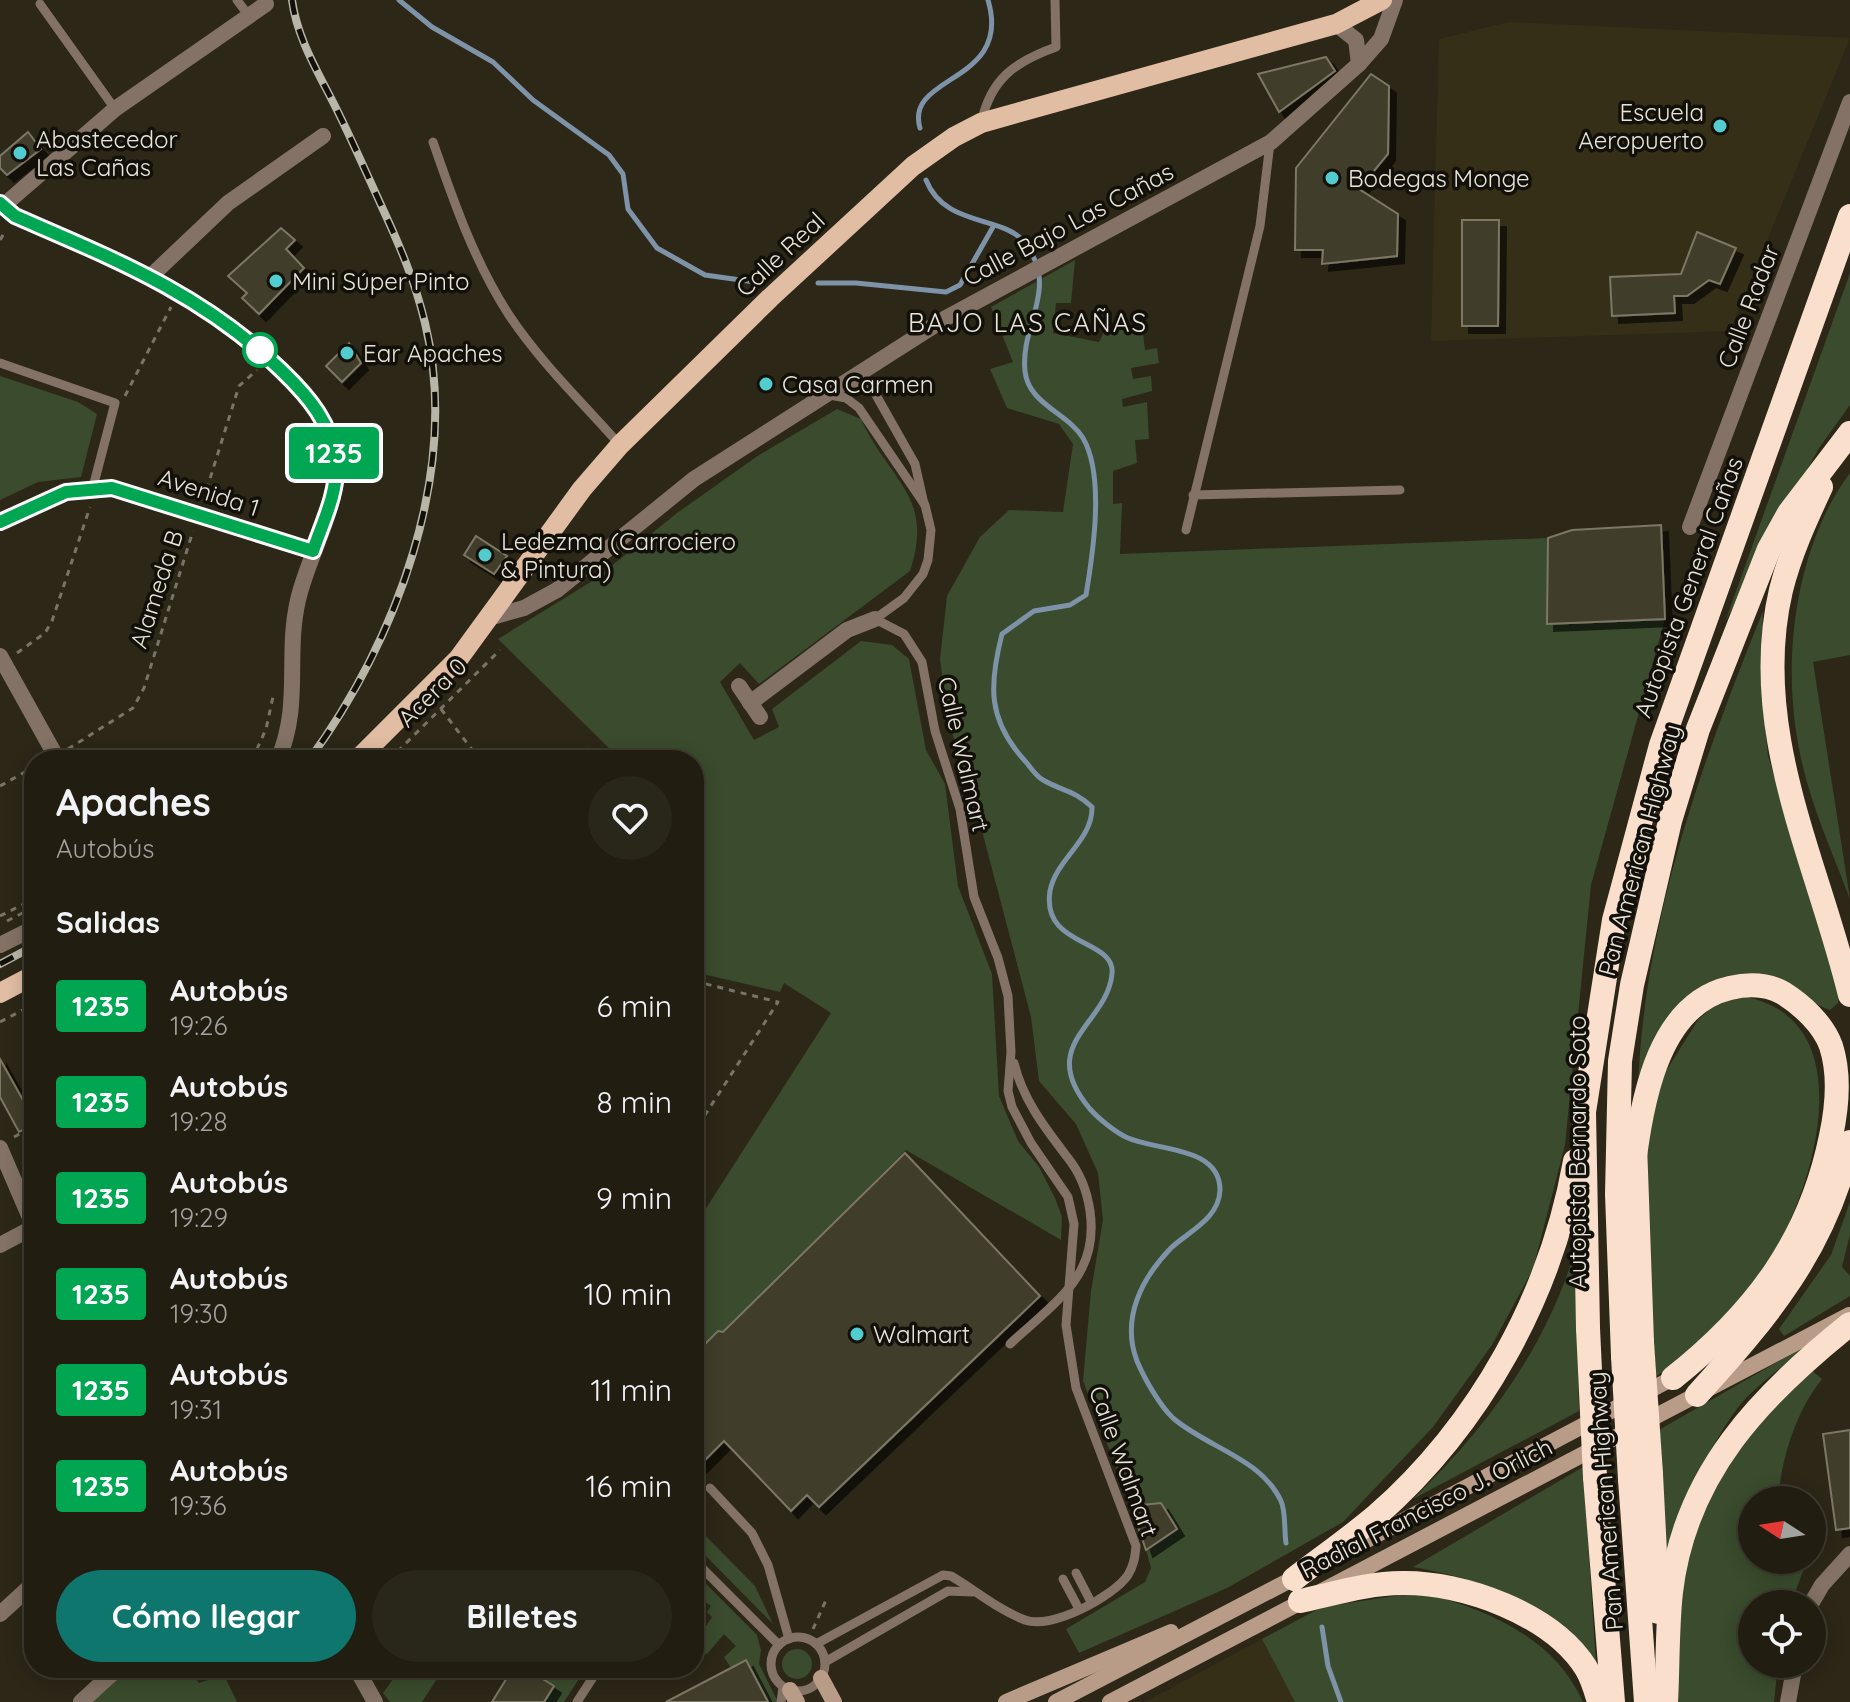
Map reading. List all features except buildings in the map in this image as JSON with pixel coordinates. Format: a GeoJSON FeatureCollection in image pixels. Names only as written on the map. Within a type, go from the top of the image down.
{"type":"FeatureCollection","features":[{"type":"Feature","properties":{"kind":"highway","name":"Autopista General Cañas"},"geometry":{"type":"LineString","coordinates":[[1605,984],[1627,864],[1661,745],[1850,216]]}},
{"type":"Feature","properties":{"kind":"highway","name":"Pan American Highway"},"geometry":{"type":"LineString","coordinates":[[1624,1353],[1617,1100],[1632,985],[1670,821],[1698,729],[1750,592],[1789,513],[1845,439]]}},
{"type":"Feature","properties":{"kind":"highway"},"geometry":{"type":"LineString","coordinates":[[1845,439],[1796,540],[1781,591],[1774,636],[1772,691],[1783,767],[1850,995]]}},
{"type":"Feature","properties":{"kind":"highway","name":"Autopista Bernardo Soto"},"geometry":{"type":"LineString","coordinates":[[1605,984],[1584,1112],[1588,1328],[1623,1478],[1664,1702]]}},
{"type":"Feature","properties":{"kind":"highway","name":"Autopista Bernardo Soto"},"geometry":{"type":"LineString","coordinates":[[1605,984],[1603,1209],[1624,1353],[1623,1478],[1631,1702]]}},
{"type":"Feature","properties":{"kind":"highway","name":"Autopista Bernardo Soto"},"geometry":{"type":"LineString","coordinates":[[1613,1702],[1623,1478],[1624,1353],[1635,1156],[1632,985]]}},
{"type":"Feature","properties":{"kind":"highway"},"geometry":{"type":"LineString","coordinates":[[1635,1156],[1642,1103],[1653,1071],[1684,1016],[1697,1002],[1726,989],[1756,985],[1777,990],[1815,1020],[1831,1045],[1837,1077],[1834,1121],[1817,1189],[1788,1253],[1754,1302],[1719,1341],[1673,1378]]}},
{"type":"Feature","properties":{"kind":"highway"},"geometry":{"type":"LineString","coordinates":[[1297,1590],[1437,1453],[1485,1390],[1538,1294],[1550,1261],[1563,1221],[1584,1112]]}},
{"type":"Feature","properties":{"kind":"highway"},"geometry":{"type":"LineString","coordinates":[[1697,1395],[1771,1312],[1804,1261],[1828,1214],[1850,1142]]}},
{"type":"Feature","properties":{"kind":"highway"},"geometry":{"type":"LineString","coordinates":[[1664,1702],[1671,1591],[1679,1553],[1703,1487],[1735,1435],[1769,1393],[1850,1324]]}},
{"type":"Feature","properties":{"kind":"highway","name":"Pan American Highway"},"geometry":{"type":"LineString","coordinates":[[1623,1478],[1646,1702]]}},
{"type":"Feature","properties":{"kind":"highway"},"geometry":{"type":"LineString","coordinates":[[1297,1590],[1434,1584],[1492,1599],[1537,1624],[1567,1647],[1586,1667],[1599,1702]]}},
{"type":"Feature","properties":{"kind":"main road","name":"Calle Real"},"geometry":{"type":"LineString","coordinates":[[367,750],[459,658],[492,617],[582,489],[620,445],[770,298],[913,166],[954,137],[981,123],[1336,24],[1382,0]]}},
{"type":"Feature","properties":{"kind":"main road"},"geometry":{"type":"LineString","coordinates":[[0,993],[24,980]]}},
{"type":"Feature","properties":{"kind":"main road","name":"Radial Francisco J. Orlich"},"geometry":{"type":"LineString","coordinates":[[1056,1702],[1258,1597],[1297,1590],[1697,1395],[1850,1314]]}},
{"type":"Feature","properties":{"kind":"main road","name":"Radial Francisco J. Orlich"},"geometry":{"type":"LineString","coordinates":[[1110,1702],[1297,1590],[1673,1378]]}},
{"type":"Feature","properties":{"kind":"main road"},"geometry":{"type":"LineString","coordinates":[[1006,1702],[1258,1597]]}},
{"type":"Feature","properties":{"kind":"main road"},"geometry":{"type":"LineString","coordinates":[[823,1670],[834,1702]]}},
{"type":"Feature","properties":{"kind":"street","name":"Calle Bajo Las Cañas"},"geometry":{"type":"LineString","coordinates":[[492,617],[524,608],[557,590],[694,479],[838,384],[1023,274],[1271,142],[1359,64],[1381,39],[1392,16],[1395,0]]}},
{"type":"Feature","properties":{"kind":"street"},"geometry":{"type":"LineString","coordinates":[[266,4],[115,109],[1,204],[15,216],[151,276],[233,326],[270,359],[319,411],[332,438],[336,466],[333,492],[293,626],[292,717],[281,750]]}},
{"type":"Feature","properties":{"kind":"street"},"geometry":{"type":"LineString","coordinates":[[1336,24],[1356,40],[1359,64]]}},
{"type":"Feature","properties":{"kind":"street","name":"Calle Radar"},"geometry":{"type":"LineString","coordinates":[[1690,527],[1850,102]]}},
{"type":"Feature","properties":{"kind":"street"},"geometry":{"type":"LineString","coordinates":[[151,276],[228,203],[323,136]]}},
{"type":"Feature","properties":{"kind":"street","name":"Avenida 1"},"geometry":{"type":"LineString","coordinates":[[0,522],[66,492],[93,487],[134,492],[313,551]]}},
{"type":"Feature","properties":{"kind":"street"},"geometry":{"type":"LineString","coordinates":[[739,686],[755,710],[847,630],[875,619]]}},
{"type":"Feature","properties":{"kind":"street"},"geometry":{"type":"LineString","coordinates":[[2,659],[52,750]]}},
{"type":"Feature","properties":{"kind":"street"},"geometry":{"type":"LineString","coordinates":[[0,945],[24,933]]}},
{"type":"Feature","properties":{"kind":"street"},"geometry":{"type":"LineString","coordinates":[[6,1143],[24,1197]]}},
{"type":"Feature","properties":{"kind":"street"},"geometry":{"type":"LineString","coordinates":[[0,1245],[24,1232]]}},
{"type":"Feature","properties":{"kind":"street"},"geometry":{"type":"LineString","coordinates":[[1819,1590],[1850,1554]]}},
{"type":"Feature","properties":{"kind":"street"},"geometry":{"type":"LineString","coordinates":[[1822,1585],[1850,1576]]}},
{"type":"Feature","properties":{"kind":"street"},"geometry":{"type":"LineString","coordinates":[[0,1614],[24,1592]]}},
{"type":"Feature","properties":{"kind":"street"},"geometry":{"type":"LineString","coordinates":[[81,1702],[107,1678]]}},
{"type":"Feature","properties":{"kind":"street"},"geometry":{"type":"LineString","coordinates":[[362,1678],[375,1702]]}},
{"type":"Feature","properties":{"kind":"street"},"geometry":{"type":"LineString","coordinates":[[1788,1702],[1792,1678]]}},
{"type":"Feature","properties":{"kind":"lane"},"geometry":{"type":"LineString","coordinates":[[237,0],[249,16]]}},
{"type":"Feature","properties":{"kind":"lane"},"geometry":{"type":"LineString","coordinates":[[981,123],[987,97],[1005,75],[1019,62],[1056,47],[1055,0]]}},
{"type":"Feature","properties":{"kind":"lane"},"geometry":{"type":"LineString","coordinates":[[40,4],[115,109]]}},
{"type":"Feature","properties":{"kind":"lane"},"geometry":{"type":"LineString","coordinates":[[433,142],[469,240],[509,314],[532,346],[620,445]]}},
{"type":"Feature","properties":{"kind":"lane"},"geometry":{"type":"LineString","coordinates":[[1186,530],[1260,226],[1271,142]]}},
{"type":"Feature","properties":{"kind":"lane"},"geometry":{"type":"LineString","coordinates":[[0,363],[115,403],[93,487]]}},
{"type":"Feature","properties":{"kind":"lane"},"geometry":{"type":"LineString","coordinates":[[838,384],[857,382],[872,388],[915,464],[931,530],[923,574],[904,598],[875,619]]}},
{"type":"Feature","properties":{"kind":"lane"},"geometry":{"type":"LineString","coordinates":[[823,395],[838,395],[859,408],[913,493],[925,505]]}},
{"type":"Feature","properties":{"kind":"lane"},"geometry":{"type":"LineString","coordinates":[[1193,495],[1400,490]]}},
{"type":"Feature","properties":{"kind":"lane","name":"Calle Walmart"},"geometry":{"type":"LineString","coordinates":[[875,619],[904,634],[922,662],[935,731],[958,799],[974,897],[1004,979],[1011,1052],[1019,1085],[1047,1132],[1079,1174],[1090,1206],[1088,1247],[1082,1269],[1067,1288]]}},
{"type":"Feature","properties":{"kind":"lane","name":"Calle Walmart"},"geometry":{"type":"LineString","coordinates":[[812,1642],[943,1575],[983,1594],[1014,1614],[1037,1623],[1048,1623],[1079,1609],[1121,1583],[1135,1558],[1136,1546],[1076,1388],[1066,1325],[1074,1224],[1068,1197],[1031,1143],[1012,1107],[1008,1091],[1011,1052]]}},
{"type":"Feature","properties":{"kind":"lane"},"geometry":{"type":"LineString","coordinates":[[1010,1344],[1067,1288]]}},
{"type":"Feature","properties":{"kind":"lane"},"geometry":{"type":"LineString","coordinates":[[710,1488],[752,1533],[768,1565],[789,1639]]}},
{"type":"Feature","properties":{"kind":"lane"},"geometry":{"type":"LineString","coordinates":[[704,1570],[779,1645]]}},
{"type":"Feature","properties":{"kind":"lane"},"geometry":{"type":"LineString","coordinates":[[1076,1573],[1091,1602]]}},
{"type":"Feature","properties":{"kind":"lane"},"geometry":{"type":"LineString","coordinates":[[1063,1579],[1079,1609]]}},
{"type":"Feature","properties":{"kind":"lane"},"geometry":{"type":"LineString","coordinates":[[823,1670],[812,1642],[789,1639],[779,1645],[771,1669],[788,1695],[808,1690],[823,1670],[948,1591],[983,1594]]}},
{"type":"Feature","properties":{"kind":"lane"},"geometry":{"type":"LineString","coordinates":[[577,1702],[593,1678]]}},
{"type":"Feature","properties":{"kind":"path"},"geometry":{"type":"LineString","coordinates":[[115,403],[127,395],[179,291]]}},
{"type":"Feature","properties":{"kind":"path","name":"Alameda B"},"geometry":{"type":"LineString","coordinates":[[69,750],[133,708],[144,688],[239,386],[270,359]]}},
{"type":"Feature","properties":{"kind":"path"},"geometry":{"type":"LineString","coordinates":[[2,659],[45,633],[52,621],[89,513],[93,487]]}},
{"type":"Feature","properties":{"kind":"path","name":"Acera 0"},"geometry":{"type":"LineString","coordinates":[[399,750],[500,650]]}},
{"type":"Feature","properties":{"kind":"path"},"geometry":{"type":"LineString","coordinates":[[441,709],[472,750]]}},
{"type":"Feature","properties":{"kind":"path"},"geometry":{"type":"LineString","coordinates":[[0,786],[24,773]]}},
{"type":"Feature","properties":{"kind":"path"},"geometry":{"type":"LineString","coordinates":[[0,916],[24,904]]}},
{"type":"Feature","properties":{"kind":"path"},"geometry":{"type":"LineString","coordinates":[[0,925],[24,912]]}},
{"type":"Feature","properties":{"kind":"path"},"geometry":{"type":"LineString","coordinates":[[704,984],[778,1002],[704,1117]]}},
{"type":"Feature","properties":{"kind":"path"},"geometry":{"type":"LineString","coordinates":[[0,1022],[24,1009]]}},
{"type":"Feature","properties":{"kind":"path"},"geometry":{"type":"LineString","coordinates":[[6,1143],[24,1132]]}},
{"type":"Feature","properties":{"kind":"path"},"geometry":{"type":"LineString","coordinates":[[812,1642],[826,1600]]}},
{"type":"Feature","properties":{"kind":"shaded area"},"geometry":{"type":"Polygon","coordinates":[[[1509,22],[1850,38],[1730,331],[1431,341],[1439,39],[1509,22]]]}},
{"type":"Feature","properties":{"kind":"shaded area"},"geometry":{"type":"Polygon","coordinates":[[[1262,1639],[1295,1702],[1145,1702],[1262,1639]]]}},
{"type":"Feature","properties":{"kind":"green space"},"geometry":{"type":"Polygon","coordinates":[[[1075,260],[1071,303],[1056,303],[1053,333],[1099,342],[1105,330],[1142,325],[1145,350],[1157,348],[1159,363],[1131,368],[1133,379],[1151,376],[1152,391],[1122,399],[1123,407],[1147,402],[1149,439],[1135,440],[1137,463],[1113,471],[1113,504],[1122,503],[1120,554],[1548,538],[1548,624],[1665,619],[1591,885],[1565,1145],[1533,1269],[1492,1345],[1433,1427],[1343,1522],[1227,1588],[1079,1653],[1066,1629],[1145,1582],[1151,1568],[1146,1550],[1177,1528],[1161,1503],[1131,1506],[1083,1381],[1091,1291],[1103,1220],[1098,1173],[1076,1124],[1039,1081],[1031,1017],[971,789],[948,721],[940,659],[947,596],[980,537],[1009,510],[1063,512],[1073,444],[1059,424],[1007,408],[990,369],[1013,362],[991,307],[1075,260]]]}},
{"type":"Feature","properties":{"kind":"green space"},"geometry":{"type":"Polygon","coordinates":[[[1850,273],[1850,405],[1819,448],[1725,622],[1850,273]]]}},
{"type":"Feature","properties":{"kind":"green space"},"geometry":{"type":"Polygon","coordinates":[[[0,376],[78,402],[97,414],[81,477],[38,482],[0,500],[0,376]]]}},
{"type":"Feature","properties":{"kind":"green space"},"geometry":{"type":"Polygon","coordinates":[[[837,409],[861,419],[913,506],[917,524],[910,571],[759,684],[740,663],[720,682],[754,740],[779,727],[772,709],[861,641],[892,645],[909,659],[926,750],[945,784],[958,886],[992,974],[999,1096],[1018,1141],[1039,1167],[1055,1198],[1062,1217],[1061,1240],[906,1150],[723,1332],[718,1331],[704,1345],[704,1211],[831,1013],[784,983],[780,992],[704,974],[704,750],[611,750],[498,639],[594,580],[677,513],[759,455],[837,409]]]}},
{"type":"Feature","properties":{"kind":"green space"},"geometry":{"type":"Polygon","coordinates":[[[1850,473],[1850,655],[1813,662],[1850,899],[1807,783],[1793,709],[1792,674],[1793,638],[1806,567],[1817,533],[1850,473]]]}},
{"type":"Feature","properties":{"kind":"green space"},"geometry":{"type":"Polygon","coordinates":[[[1763,611],[1761,677],[1768,756],[1840,992],[1838,1003],[1830,1010],[1744,975],[1723,977],[1704,985],[1638,1088],[1651,965],[1664,904],[1698,785],[1763,611]]]}},
{"type":"Feature","properties":{"kind":"green space"},"geometry":{"type":"Polygon","coordinates":[[[1746,997],[1779,1010],[1801,1031],[1814,1059],[1819,1091],[1818,1125],[1811,1161],[1801,1195],[1768,1270],[1698,1343],[1652,1379],[1647,1281],[1648,1120],[1666,1071],[1698,1020],[1715,1004],[1746,997]]]}},
{"type":"Feature","properties":{"kind":"green space"},"geometry":{"type":"Polygon","coordinates":[[[1850,1202],[1850,1234],[1842,1267],[1850,1276],[1850,1296],[1784,1336],[1779,1329],[1831,1255],[1850,1202]]]}},
{"type":"Feature","properties":{"kind":"green space"},"geometry":{"type":"Polygon","coordinates":[[[1575,1251],[1579,1411],[1413,1499],[1465,1444],[1510,1386],[1547,1322],[1575,1251]]]}},
{"type":"Feature","properties":{"kind":"green space"},"geometry":{"type":"Polygon","coordinates":[[[1819,1338],[1764,1381],[1735,1411],[1698,1475],[1665,1561],[1657,1431],[1819,1338]]]}},
{"type":"Feature","properties":{"kind":"green space"},"geometry":{"type":"Polygon","coordinates":[[[1808,1367],[1822,1379],[1804,1406],[1791,1436],[1780,1486],[1738,1486],[1738,1574],[1802,1574],[1796,1590],[1738,1590],[1738,1678],[1777,1678],[1774,1702],[1663,1702],[1667,1627],[1701,1505],[1733,1454],[1808,1367]]]}},
{"type":"Feature","properties":{"kind":"green space"},"geometry":{"type":"Polygon","coordinates":[[[1583,1467],[1596,1662],[1557,1623],[1514,1597],[1466,1579],[1413,1567],[1583,1467]]]}},
{"type":"Feature","properties":{"kind":"green space"},"geometry":{"type":"Polygon","coordinates":[[[704,1534],[755,1586],[773,1624],[704,1554],[704,1534]]]}},
{"type":"Feature","properties":{"kind":"green space"},"geometry":{"type":"Polygon","coordinates":[[[704,1582],[757,1635],[761,1650],[759,1664],[778,1702],[768,1702],[746,1660],[731,1668],[724,1657],[736,1646],[724,1634],[704,1655],[704,1629],[712,1617],[707,1612],[711,1606],[704,1601],[704,1582]]]}},
{"type":"Feature","properties":{"kind":"green space"},"geometry":{"type":"Polygon","coordinates":[[[1421,1592],[1470,1608],[1516,1629],[1554,1660],[1583,1702],[1295,1702],[1262,1639],[1322,1607],[1421,1592]]]}},
{"type":"Feature","properties":{"kind":"green space"},"geometry":{"type":"Polygon","coordinates":[[[797,1649],[808,1653],[812,1664],[808,1675],[797,1679],[786,1675],[782,1664],[786,1653],[797,1649]]]}},
{"type":"Feature","properties":{"kind":"green space"},"geometry":{"type":"Polygon","coordinates":[[[115,1678],[195,1678],[199,1683],[225,1678],[237,1702],[89,1702],[115,1678]]]}},
{"type":"Feature","properties":{"kind":"green space"},"geometry":{"type":"Polygon","coordinates":[[[394,1678],[438,1678],[422,1702],[390,1702],[383,1693],[394,1678]]]}},
{"type":"Feature","properties":{"kind":"green space"},"geometry":{"type":"Polygon","coordinates":[[[541,1678],[580,1678],[564,1702],[544,1702],[554,1686],[541,1678]]]}},
{"type":"Feature","properties":{"kind":"waterway"},"geometry":{"type":"LineString","coordinates":[[399,0],[432,27],[493,62],[533,100],[609,155],[623,174],[628,209],[657,248],[705,275],[762,283]]}},
{"type":"Feature","properties":{"kind":"waterway"},"geometry":{"type":"LineString","coordinates":[[920,128],[919,110],[927,97],[973,63],[986,48],[992,27],[988,0]]}},
{"type":"Feature","properties":{"kind":"waterway"},"geometry":{"type":"LineString","coordinates":[[926,180],[935,195],[960,214],[1015,234],[1025,243],[1035,260],[1039,291],[1025,354],[1028,382],[1033,392],[1083,438],[1094,473],[1095,515],[1086,595],[1070,605],[1034,611],[1002,634],[995,670],[994,701],[1013,747],[1034,772],[1092,807],[1087,830],[1059,869],[1050,891],[1050,909],[1056,923],[1103,954],[1110,962],[1112,974],[1107,992],[1071,1051],[1070,1068],[1075,1087],[1090,1109],[1118,1133],[1199,1158],[1210,1165],[1217,1176],[1220,1190],[1209,1217],[1171,1248],[1143,1286],[1131,1330],[1137,1361],[1148,1383],[1173,1418],[1247,1463],[1272,1486],[1283,1505],[1286,1543]]}},
{"type":"Feature","properties":{"kind":"waterway"},"geometry":{"type":"LineString","coordinates":[[818,283],[856,283],[946,292],[960,285],[993,227]]}},
{"type":"Feature","properties":{"kind":"waterway"},"geometry":{"type":"LineString","coordinates":[[1322,1627],[1328,1666],[1341,1702]]}},
{"type":"Feature","properties":{"kind":"railway"},"geometry":{"type":"LineString","coordinates":[[292,0],[298,28],[309,54],[353,143],[406,263],[425,323],[434,379],[434,437],[427,495],[413,553],[369,663],[316,750]]}},
{"type":"Feature","properties":{"kind":"railway"},"geometry":{"type":"LineString","coordinates":[[0,964],[24,951]]}},
{"type":"Feature","properties":{"kind":"bus line","name":"1235"},"geometry":{"type":"LineString","coordinates":[[0,203],[15,216],[151,276],[233,326],[296,384],[319,411],[332,438],[336,466],[333,492],[313,551],[134,492],[112,488],[93,487],[66,492],[28,506],[0,522]]}},
{"type":"Feature","properties":{"kind":"place","name":"Escuela Aeropuerto"},"geometry":{"type":"Point","coordinates":[1720,126]}},
{"type":"Feature","properties":{"kind":"place","name":"Abastecedor Las Cañas"},"geometry":{"type":"Point","coordinates":[20,153]}},
{"type":"Feature","properties":{"kind":"place","name":"Bodegas Monge"},"geometry":{"type":"Point","coordinates":[1332,178]}},
{"type":"Feature","properties":{"kind":"place","name":"Mini Súper Pinto"},"geometry":{"type":"Point","coordinates":[276,281]}},
{"type":"Feature","properties":{"kind":"place","name":"Ear Apaches"},"geometry":{"type":"Point","coordinates":[347,353]}},
{"type":"Feature","properties":{"kind":"place","name":"Casa Carmen"},"geometry":{"type":"Point","coordinates":[766,384]}},
{"type":"Feature","properties":{"kind":"place","name":"Ledezma (Carrociero & Pintura)"},"geometry":{"type":"Point","coordinates":[485,555]}},
{"type":"Feature","properties":{"kind":"place","name":"Walmart"},"geometry":{"type":"Point","coordinates":[857,1334]}},
{"type":"Feature","properties":{"kind":"district","name":"BAJO LAS CAÑAS"},"geometry":{"type":"Point","coordinates":[1028,322]}}]}
